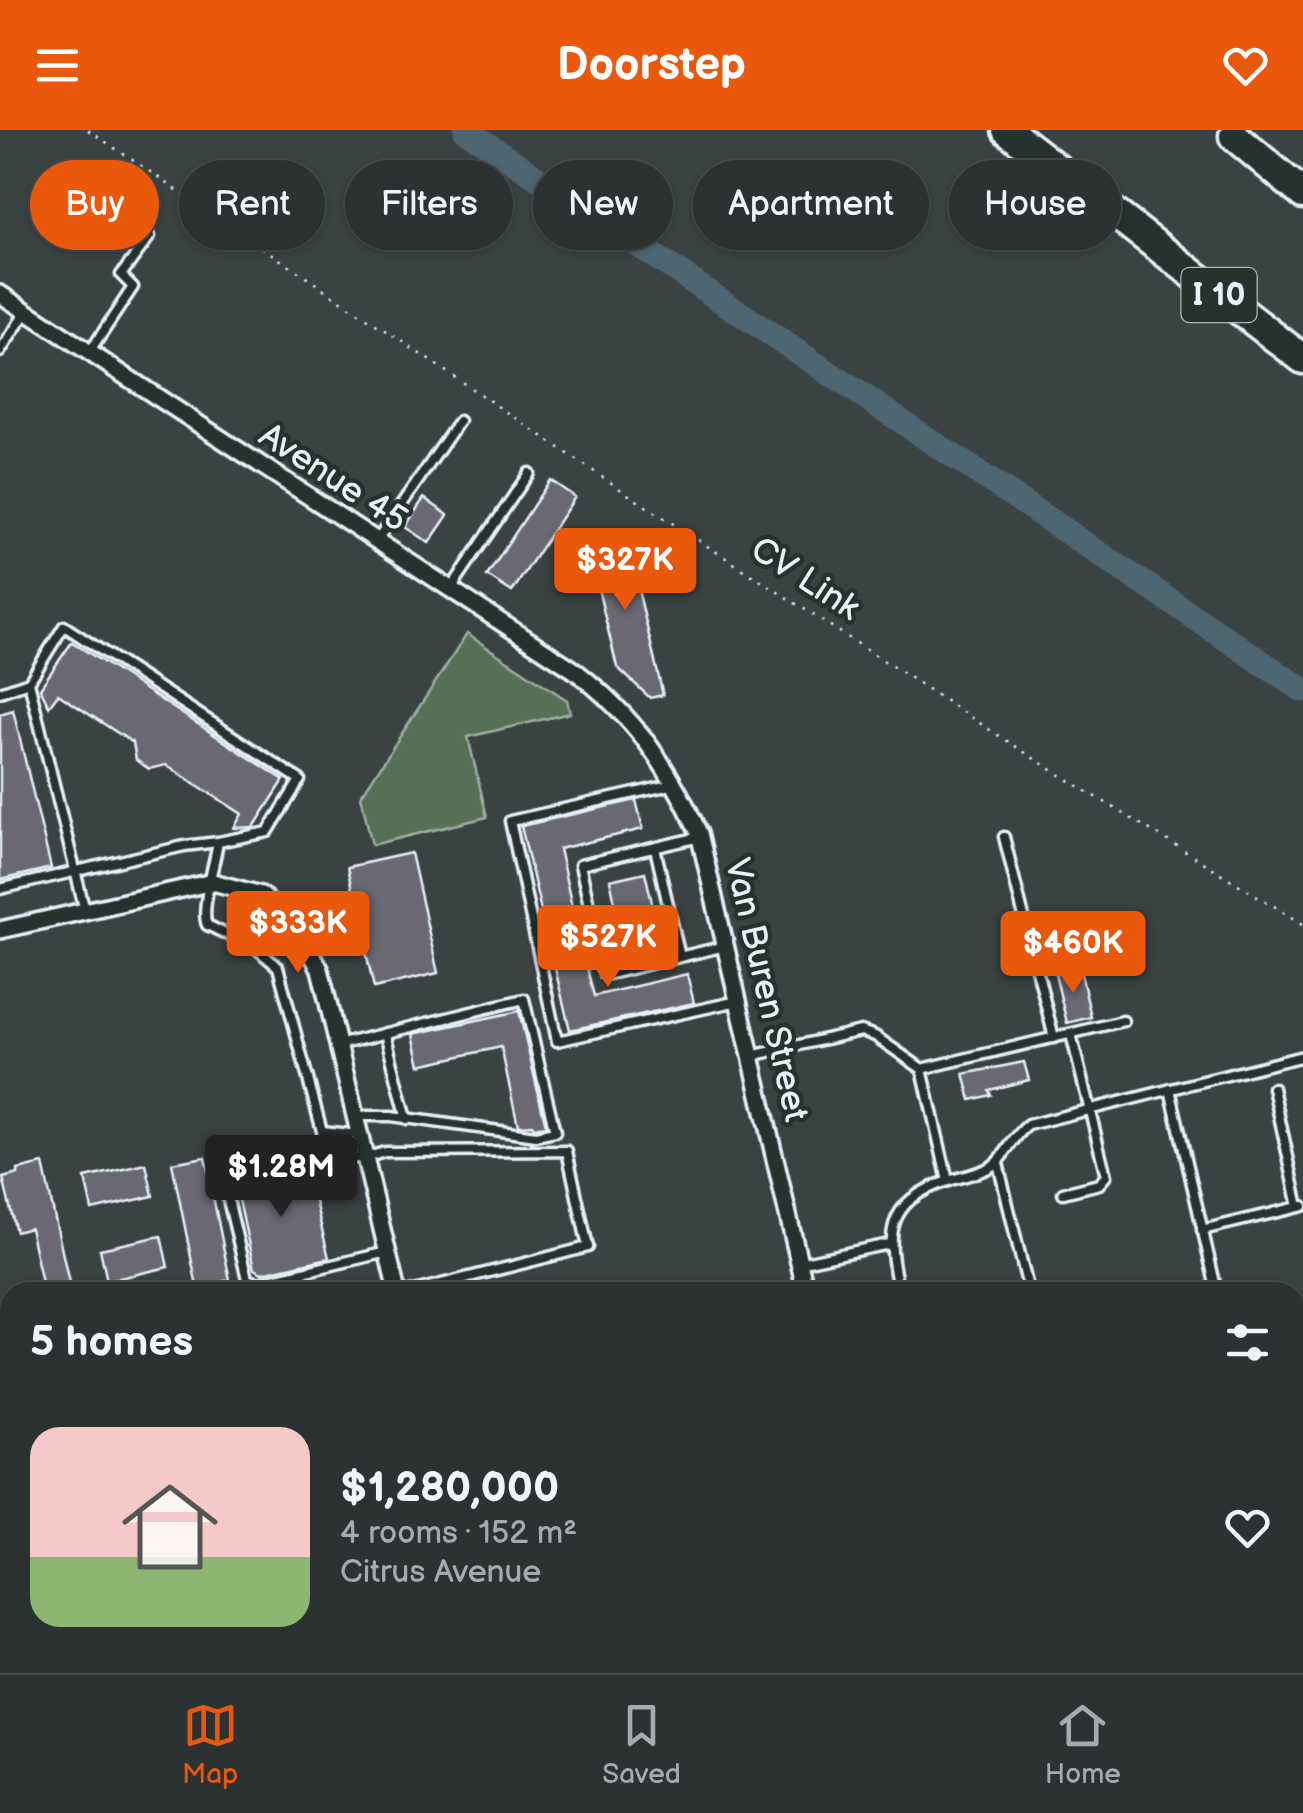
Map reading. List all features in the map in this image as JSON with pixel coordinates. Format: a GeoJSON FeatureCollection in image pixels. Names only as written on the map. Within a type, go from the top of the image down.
{"type":"FeatureCollection","features":[{"type":"Feature","properties":{"kind":"highway","name":"I 10"},"geometry":{"type":"LineString","coordinates":[[1007,130],[1303,359]]}},
{"type":"Feature","properties":{"kind":"highway"},"geometry":{"type":"LineString","coordinates":[[1230,133],[1303,175]]}},
{"type":"Feature","properties":{"kind":"highway"},"geometry":{"type":"LineString","coordinates":[[1230,133],[1303,194]]}},
{"type":"Feature","properties":{"kind":"street","name":"Avenue 45"},"geometry":{"type":"LineString","coordinates":[[0,294],[574,670],[629,716]]}},
{"type":"Feature","properties":{"kind":"street","name":"Van Buren Street"},"geometry":{"type":"LineString","coordinates":[[629,716],[674,784],[700,837],[804,1282]]}},
{"type":"Feature","properties":{"kind":"street"},"geometry":{"type":"LineString","coordinates":[[0,930],[212,882],[262,895],[300,932],[320,970],[394,1282]]}},
{"type":"Feature","properties":{"kind":"lane"},"geometry":{"type":"LineString","coordinates":[[89,353],[133,287],[120,275],[139,250]]}},
{"type":"Feature","properties":{"kind":"lane"},"geometry":{"type":"LineString","coordinates":[[0,352],[26,312]]}},
{"type":"Feature","properties":{"kind":"lane"},"geometry":{"type":"LineString","coordinates":[[376,542],[460,421]]}},
{"type":"Feature","properties":{"kind":"lane"},"geometry":{"type":"LineString","coordinates":[[450,590],[529,473]]}},
{"type":"Feature","properties":{"kind":"lane"},"geometry":{"type":"LineString","coordinates":[[0,692],[29,682],[64,626],[300,780],[268,832],[184,846],[0,888]]}},
{"type":"Feature","properties":{"kind":"lane"},"geometry":{"type":"LineString","coordinates":[[29,682],[84,911]]}},
{"type":"Feature","properties":{"kind":"lane"},"geometry":{"type":"LineString","coordinates":[[674,784],[510,821],[557,1042],[738,1001]]}},
{"type":"Feature","properties":{"kind":"lane"},"geometry":{"type":"LineString","coordinates":[[700,837],[580,865],[605,975],[726,946]]}},
{"type":"Feature","properties":{"kind":"lane"},"geometry":{"type":"LineString","coordinates":[[1004,837],[1054,1038]]}},
{"type":"Feature","properties":{"kind":"lane"},"geometry":{"type":"LineString","coordinates":[[218,842],[212,882],[202,912],[207,925],[257,948],[278,967],[322,1131],[359,1135]]}},
{"type":"Feature","properties":{"kind":"lane"},"geometry":{"type":"LineString","coordinates":[[655,848],[680,957]]}},
{"type":"Feature","properties":{"kind":"lane"},"geometry":{"type":"LineString","coordinates":[[534,932],[592,918]]}},
{"type":"Feature","properties":{"kind":"lane"},"geometry":{"type":"LineString","coordinates":[[338,1045],[524,999],[555,1132],[536,1136],[354,1116]]}},
{"type":"Feature","properties":{"kind":"lane"},"geometry":{"type":"LineString","coordinates":[[922,1069],[1123,1021]]}},
{"type":"Feature","properties":{"kind":"lane"},"geometry":{"type":"LineString","coordinates":[[751,1056],[861,1030],[874,1036],[922,1069],[948,1181]]}},
{"type":"Feature","properties":{"kind":"lane"},"geometry":{"type":"LineString","coordinates":[[385,1034],[407,1119]]}},
{"type":"Feature","properties":{"kind":"lane"},"geometry":{"type":"LineString","coordinates":[[1063,1193],[1105,1180],[1072,1034]]}},
{"type":"Feature","properties":{"kind":"lane"},"geometry":{"type":"LineString","coordinates":[[897,1282],[889,1244],[899,1213],[928,1188],[982,1172],[998,1162],[1016,1134],[1028,1125],[1303,1056]]}},
{"type":"Feature","properties":{"kind":"lane"},"geometry":{"type":"LineString","coordinates":[[1202,1230],[1301,1207],[1273,1088]]}},
{"type":"Feature","properties":{"kind":"lane"},"geometry":{"type":"LineString","coordinates":[[1170,1089],[1214,1282]]}},
{"type":"Feature","properties":{"kind":"lane"},"geometry":{"type":"LineString","coordinates":[[254,1282],[247,1279],[219,1162],[364,1158],[385,1152],[567,1152],[588,1247],[450,1282]]}},
{"type":"Feature","properties":{"kind":"lane"},"geometry":{"type":"LineString","coordinates":[[998,1162],[1027,1282]]}},
{"type":"Feature","properties":{"kind":"lane"},"geometry":{"type":"LineString","coordinates":[[799,1263],[889,1244]]}},
{"type":"Feature","properties":{"kind":"lane"},"geometry":{"type":"LineString","coordinates":[[261,1282],[387,1252]]}},
{"type":"Feature","properties":{"kind":"path","name":"CV Link"},"geometry":{"type":"LineString","coordinates":[[88,130],[665,518],[1041,763],[1303,924]]}},
{"type":"Feature","properties":{"kind":"green space"},"geometry":{"type":"Polygon","coordinates":[[[467,634],[567,700],[570,713],[468,737],[487,817],[372,845],[361,796],[467,634]]]}},
{"type":"Feature","properties":{"kind":"building"},"geometry":{"type":"Polygon","coordinates":[[[550,480],[575,497],[512,592],[487,576],[550,480]]]}},
{"type":"Feature","properties":{"kind":"building"},"geometry":{"type":"Polygon","coordinates":[[[424,498],[448,515],[429,543],[405,527],[424,498]]]}},
{"type":"Feature","properties":{"kind":"building"},"geometry":{"type":"Polygon","coordinates":[[[625,534],[663,695],[650,698],[617,667],[587,543],[625,534]]]}},
{"type":"Feature","properties":{"kind":"building"},"geometry":{"type":"Polygon","coordinates":[[[72,642],[284,780],[254,827],[234,828],[242,814],[166,765],[149,769],[136,760],[133,743],[58,694],[49,706],[40,688],[72,642]]]}},
{"type":"Feature","properties":{"kind":"building"},"geometry":{"type":"Polygon","coordinates":[[[13,710],[51,868],[0,880],[0,714],[13,710]]]}},
{"type":"Feature","properties":{"kind":"building"},"geometry":{"type":"Polygon","coordinates":[[[636,800],[643,829],[559,849],[573,911],[543,919],[521,826],[636,800]]]}},
{"type":"Feature","properties":{"kind":"building"},"geometry":{"type":"Polygon","coordinates":[[[411,853],[438,973],[374,988],[347,867],[411,853]]]}},
{"type":"Feature","properties":{"kind":"building"},"geometry":{"type":"Polygon","coordinates":[[[645,872],[660,938],[625,946],[610,880],[645,872]]]}},
{"type":"Feature","properties":{"kind":"building"},"geometry":{"type":"Polygon","coordinates":[[[578,932],[594,996],[687,974],[694,1003],[570,1030],[548,940],[578,932]]]}},
{"type":"Feature","properties":{"kind":"building"},"geometry":{"type":"Polygon","coordinates":[[[1080,969],[1091,1017],[1067,1023],[1055,974],[1080,969]]]}},
{"type":"Feature","properties":{"kind":"building"},"geometry":{"type":"Polygon","coordinates":[[[519,1011],[546,1126],[518,1126],[501,1047],[420,1065],[413,1034],[519,1011]]]}},
{"type":"Feature","properties":{"kind":"building"},"geometry":{"type":"Polygon","coordinates":[[[1024,1062],[1029,1080],[989,1090],[991,1095],[971,1100],[964,1074],[1024,1062]]]}},
{"type":"Feature","properties":{"kind":"building"},"geometry":{"type":"Polygon","coordinates":[[[205,1157],[230,1280],[196,1282],[172,1163],[205,1157]]]}},
{"type":"Feature","properties":{"kind":"building"},"geometry":{"type":"Polygon","coordinates":[[[43,1164],[69,1282],[42,1282],[30,1228],[16,1232],[3,1178],[18,1174],[18,1170],[43,1164]]]}},
{"type":"Feature","properties":{"kind":"building"},"geometry":{"type":"Polygon","coordinates":[[[146,1164],[153,1196],[92,1210],[85,1178],[146,1164]]]}},
{"type":"Feature","properties":{"kind":"building"},"geometry":{"type":"Polygon","coordinates":[[[239,1173],[308,1173],[329,1258],[262,1273],[254,1269],[235,1182],[239,1173]]]}},
{"type":"Feature","properties":{"kind":"building"},"geometry":{"type":"Polygon","coordinates":[[[161,1236],[168,1267],[107,1281],[100,1249],[161,1236]]]}},
{"type":"Feature","properties":{"kind":"waterway"},"geometry":{"type":"LineString","coordinates":[[466,130],[1303,690]]}}]}
